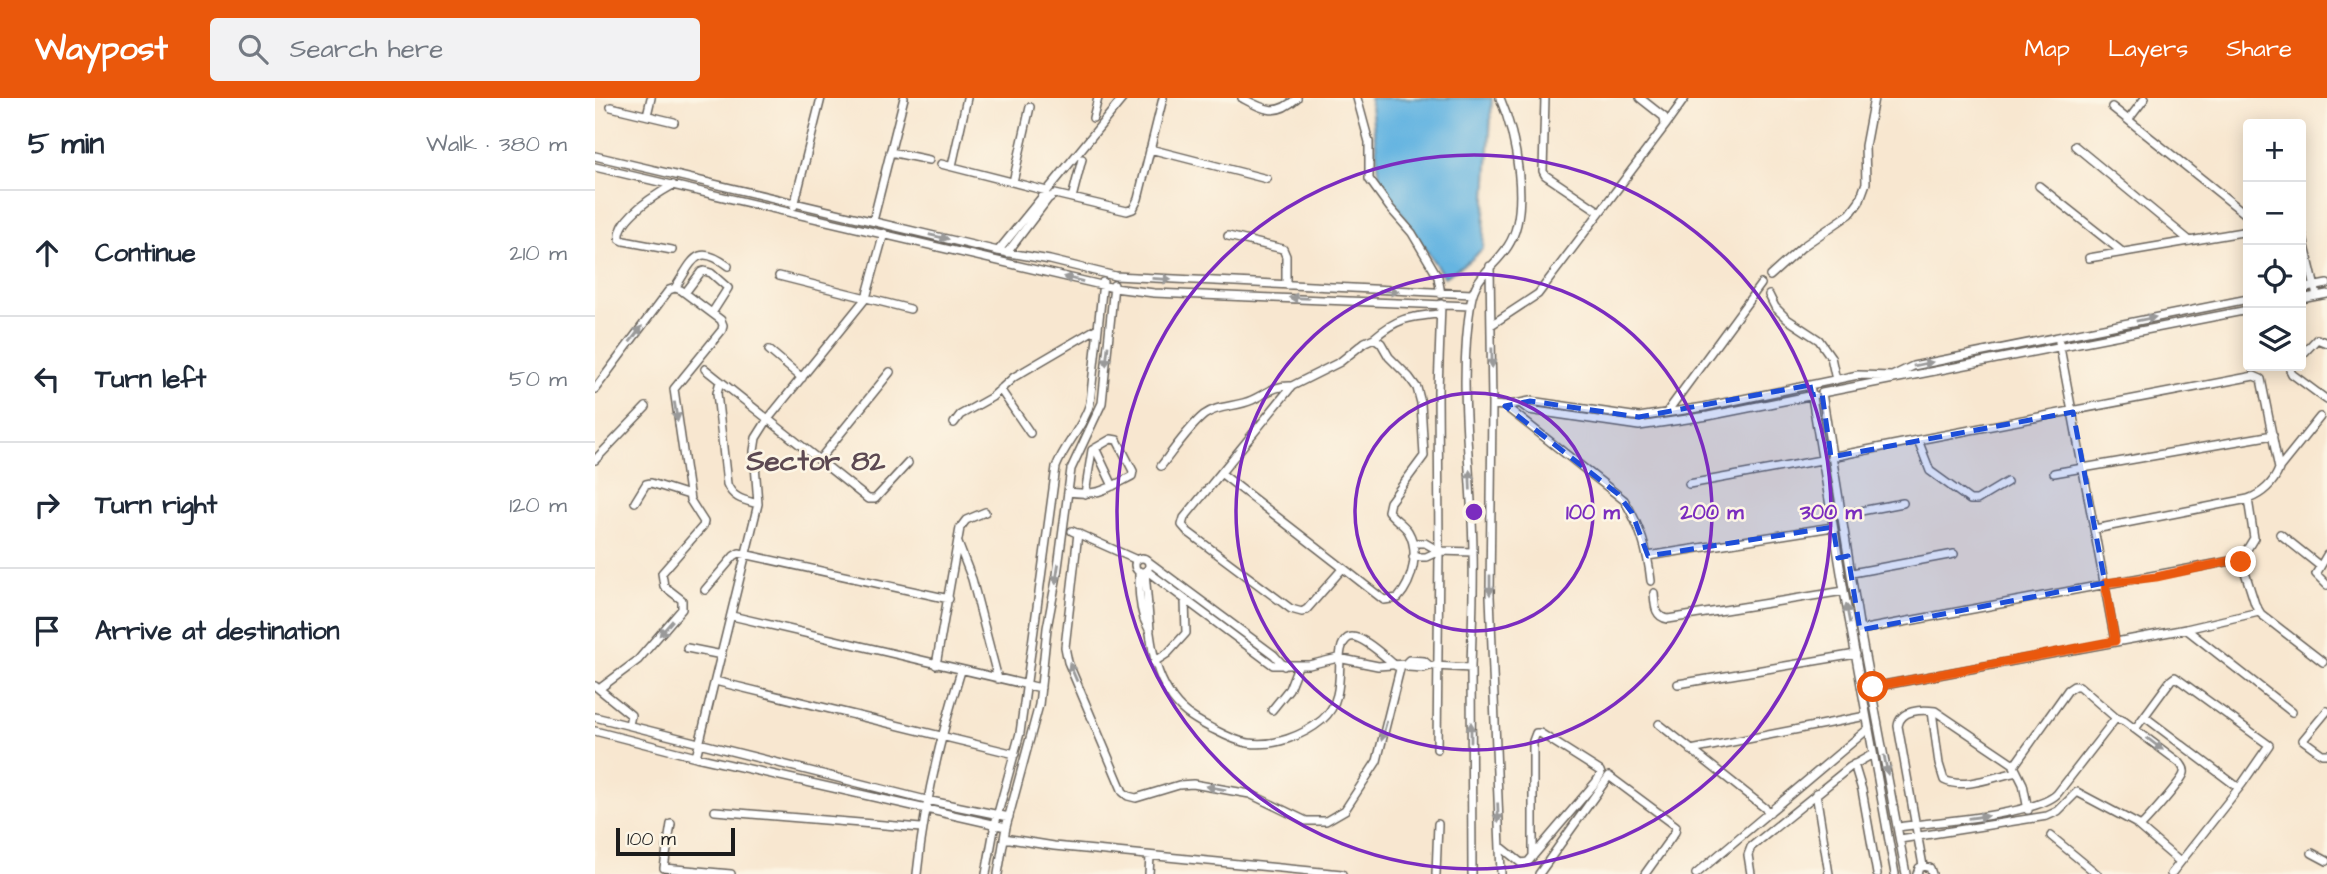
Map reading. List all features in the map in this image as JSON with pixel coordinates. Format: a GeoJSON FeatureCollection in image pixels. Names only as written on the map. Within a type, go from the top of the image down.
{"type":"FeatureCollection","features":[{"type":"Feature","properties":{"kind":"street"},"geometry":{"type":"LineString","coordinates":[[647,115],[651,98]]}},
{"type":"Feature","properties":{"kind":"street"},"geometry":{"type":"LineString","coordinates":[[792,214],[821,98]]}},
{"type":"Feature","properties":{"kind":"street"},"geometry":{"type":"LineString","coordinates":[[873,221],[904,98]]}},
{"type":"Feature","properties":{"kind":"street"},"geometry":{"type":"LineString","coordinates":[[952,166],[967,98]]}},
{"type":"Feature","properties":{"kind":"street"},"geometry":{"type":"LineString","coordinates":[[1093,118],[1098,98]]}},
{"type":"Feature","properties":{"kind":"street"},"geometry":{"type":"LineString","coordinates":[[1003,252],[1123,98]]}},
{"type":"Feature","properties":{"kind":"street"},"geometry":{"type":"LineString","coordinates":[[1003,252],[1051,195],[1127,211],[1133,209],[1139,199],[1163,98]]}},
{"type":"Feature","properties":{"kind":"street"},"geometry":{"type":"LineString","coordinates":[[1242,98],[1272,111],[1285,109],[1297,98]]}},
{"type":"Feature","properties":{"kind":"street"},"geometry":{"type":"LineString","coordinates":[[1357,98],[1369,142],[1369,179],[1412,233],[1437,277],[1441,293]]}},
{"type":"Feature","properties":{"kind":"street"},"geometry":{"type":"LineString","coordinates":[[1472,874],[1473,552],[1466,342],[1472,294],[1476,283],[1500,257],[1515,234],[1521,210],[1514,151],[1506,112],[1500,98]]}},
{"type":"Feature","properties":{"kind":"street"},"geometry":{"type":"LineString","coordinates":[[1545,98],[1543,171],[1600,212]]}},
{"type":"Feature","properties":{"kind":"street"},"geometry":{"type":"LineString","coordinates":[[1640,98],[1664,117],[1667,121],[1665,126]]}},
{"type":"Feature","properties":{"kind":"street"},"geometry":{"type":"LineString","coordinates":[[1491,325],[1538,294],[1685,98]]}},
{"type":"Feature","properties":{"kind":"street"},"geometry":{"type":"LineString","coordinates":[[1770,276],[1802,247],[1850,214],[1860,202],[1866,183],[1865,146],[1874,98]]}},
{"type":"Feature","properties":{"kind":"street"},"geometry":{"type":"LineString","coordinates":[[2129,119],[2145,98]]}},
{"type":"Feature","properties":{"kind":"street"},"geometry":{"type":"LineString","coordinates":[[611,107],[674,122]]}},
{"type":"Feature","properties":{"kind":"street"},"geometry":{"type":"LineString","coordinates":[[1013,182],[1030,107]]}},
{"type":"Feature","properties":{"kind":"street"},"geometry":{"type":"LineString","coordinates":[[2112,107],[2243,212]]}},
{"type":"Feature","properties":{"kind":"street"},"geometry":{"type":"LineString","coordinates":[[2075,146],[2190,241]]}},
{"type":"Feature","properties":{"kind":"street"},"geometry":{"type":"LineString","coordinates":[[1150,149],[1267,179]]}},
{"type":"Feature","properties":{"kind":"street"},"geometry":{"type":"LineString","coordinates":[[890,152],[929,160]]}},
{"type":"Feature","properties":{"kind":"street"},"geometry":{"type":"LineString","coordinates":[[595,156],[1115,276],[1472,294]]}},
{"type":"Feature","properties":{"kind":"street"},"geometry":{"type":"LineString","coordinates":[[1072,198],[1082,159]]}},
{"type":"Feature","properties":{"kind":"street"},"geometry":{"type":"LineString","coordinates":[[941,164],[1048,191]]}},
{"type":"Feature","properties":{"kind":"street"},"geometry":{"type":"LineString","coordinates":[[595,167],[1114,288],[1154,293],[1470,306]]}},
{"type":"Feature","properties":{"kind":"street"},"geometry":{"type":"LineString","coordinates":[[673,185],[646,201],[621,227],[619,234],[624,241],[673,250]]}},
{"type":"Feature","properties":{"kind":"street"},"geometry":{"type":"LineString","coordinates":[[2039,186],[2121,251]]}},
{"type":"Feature","properties":{"kind":"street"},"geometry":{"type":"LineString","coordinates":[[2089,258],[2243,232]]}},
{"type":"Feature","properties":{"kind":"street"},"geometry":{"type":"LineString","coordinates":[[696,757],[758,504],[754,451],[756,438],[768,419],[866,298],[884,233]]}},
{"type":"Feature","properties":{"kind":"street"},"geometry":{"type":"LineString","coordinates":[[1228,236],[1283,249],[1286,256],[1286,285]]}},
{"type":"Feature","properties":{"kind":"street"},"geometry":{"type":"LineString","coordinates":[[2305,245],[2317,296]]}},
{"type":"Feature","properties":{"kind":"street"},"geometry":{"type":"LineString","coordinates":[[595,389],[695,259],[704,253],[728,266]]}},
{"type":"Feature","properties":{"kind":"street"},"geometry":{"type":"LineString","coordinates":[[1490,265],[1490,596],[1501,874]]}},
{"type":"Feature","properties":{"kind":"street"},"geometry":{"type":"LineString","coordinates":[[685,293],[701,272],[711,273],[728,288],[712,313]]}},
{"type":"Feature","properties":{"kind":"street"},"geometry":{"type":"LineString","coordinates":[[986,874],[997,814],[1015,754],[1028,686],[1056,467],[1060,455],[1088,412],[1104,274]]}},
{"type":"Feature","properties":{"kind":"street"},"geometry":{"type":"LineString","coordinates":[[779,276],[911,309]]}},
{"type":"Feature","properties":{"kind":"street"},"geometry":{"type":"LineString","coordinates":[[998,874],[1006,827],[1039,705],[1047,628],[1073,459],[1100,412],[1115,276]]}},
{"type":"Feature","properties":{"kind":"street"},"geometry":{"type":"LineString","coordinates":[[2306,288],[2327,284]]}},
{"type":"Feature","properties":{"kind":"street"},"geometry":{"type":"LineString","coordinates":[[1667,412],[1761,285]]}},
{"type":"Feature","properties":{"kind":"street"},"geometry":{"type":"LineString","coordinates":[[629,725],[631,715],[599,690],[638,660],[682,609],[682,600],[664,586],[662,573],[703,526],[703,518],[693,507],[689,495],[674,389],[722,330],[723,325],[712,313],[675,288]]}},
{"type":"Feature","properties":{"kind":"street"},"geometry":{"type":"LineString","coordinates":[[2306,298],[2327,294]]}},
{"type":"Feature","properties":{"kind":"street"},"geometry":{"type":"LineString","coordinates":[[1769,295],[1775,307],[1787,319],[1819,340],[1831,357],[1836,380]]}},
{"type":"Feature","properties":{"kind":"street"},"geometry":{"type":"LineString","coordinates":[[1492,405],[1504,406],[1529,401],[1639,417],[1863,375],[1897,377],[1913,366],[2243,300]]}},
{"type":"Feature","properties":{"kind":"street"},"geometry":{"type":"LineString","coordinates":[[1437,749],[1433,666],[1439,551],[1441,304]]}},
{"type":"Feature","properties":{"kind":"street"},"geometry":{"type":"LineString","coordinates":[[1521,404],[1529,410],[1639,426],[1708,416],[2243,311]]}},
{"type":"Feature","properties":{"kind":"street"},"geometry":{"type":"LineString","coordinates":[[1343,568],[1302,612],[1291,609],[1188,532],[1182,525],[1184,518],[1292,386],[1341,362],[1394,322],[1405,317],[1439,314]]}},
{"type":"Feature","properties":{"kind":"street"},"geometry":{"type":"LineString","coordinates":[[954,423],[960,415],[1014,377],[1097,329]]}},
{"type":"Feature","properties":{"kind":"street"},"geometry":{"type":"LineString","coordinates":[[2058,336],[2115,641]]}},
{"type":"Feature","properties":{"kind":"street"},"geometry":{"type":"LineString","coordinates":[[1222,474],[1384,600],[1398,598],[1412,578],[1413,543],[1404,526],[1388,511],[1390,502],[1424,456],[1421,403],[1417,388],[1374,338]]}},
{"type":"Feature","properties":{"kind":"street"},"geometry":{"type":"LineString","coordinates":[[2306,351],[2317,339],[2327,343]]}},
{"type":"Feature","properties":{"kind":"street"},"geometry":{"type":"LineString","coordinates":[[2008,347],[2012,357]]}},
{"type":"Feature","properties":{"kind":"street"},"geometry":{"type":"LineString","coordinates":[[769,351],[802,378]]}},
{"type":"Feature","properties":{"kind":"street"},"geometry":{"type":"LineString","coordinates":[[705,369],[868,499],[875,499],[908,463]]}},
{"type":"Feature","properties":{"kind":"street"},"geometry":{"type":"LineString","coordinates":[[2290,371],[2327,400]]}},
{"type":"Feature","properties":{"kind":"street"},"geometry":{"type":"LineString","coordinates":[[819,460],[890,372]]}},
{"type":"Feature","properties":{"kind":"street"},"geometry":{"type":"LineString","coordinates":[[1831,457],[2254,376],[2262,381],[2279,469]]}},
{"type":"Feature","properties":{"kind":"street"},"geometry":{"type":"LineString","coordinates":[[720,381],[717,393],[727,484],[730,492],[737,498],[758,504]]}},
{"type":"Feature","properties":{"kind":"street"},"geometry":{"type":"LineString","coordinates":[[1820,384],[1860,631],[1873,687],[1906,874]]}},
{"type":"Feature","properties":{"kind":"street"},"geometry":{"type":"LineString","coordinates":[[1161,466],[1205,415],[1221,407],[1235,406],[1252,400],[1278,385],[1292,386]]}},
{"type":"Feature","properties":{"kind":"street"},"geometry":{"type":"LineString","coordinates":[[1810,385],[1843,591],[1895,874]]}},
{"type":"Feature","properties":{"kind":"street"},"geometry":{"type":"LineString","coordinates":[[1000,389],[1030,433]]}},
{"type":"Feature","properties":{"kind":"street"},"geometry":{"type":"LineString","coordinates":[[1504,406],[1618,494],[1634,516],[1648,556],[1651,581]]}},
{"type":"Feature","properties":{"kind":"street"},"geometry":{"type":"LineString","coordinates":[[595,460],[646,407]]}},
{"type":"Feature","properties":{"kind":"street"},"geometry":{"type":"LineString","coordinates":[[1088,412],[1100,412]]}},
{"type":"Feature","properties":{"kind":"street"},"geometry":{"type":"LineString","coordinates":[[2095,529],[2248,499],[2266,489],[2320,417]]}},
{"type":"Feature","properties":{"kind":"street"},"geometry":{"type":"LineString","coordinates":[[2053,473],[2273,436]]}},
{"type":"Feature","properties":{"kind":"street"},"geometry":{"type":"LineString","coordinates":[[1068,492],[1096,494],[1132,476],[1133,471],[1117,440],[1111,439],[1094,448]]}},
{"type":"Feature","properties":{"kind":"street"},"geometry":{"type":"LineString","coordinates":[[1918,440],[1930,471],[1970,500],[1977,500],[2007,482]]}},
{"type":"Feature","properties":{"kind":"street"},"geometry":{"type":"LineString","coordinates":[[1085,494],[1094,448]]}},
{"type":"Feature","properties":{"kind":"street"},"geometry":{"type":"LineString","coordinates":[[1094,448],[1113,486]]}},
{"type":"Feature","properties":{"kind":"street"},"geometry":{"type":"LineString","coordinates":[[1689,484],[1821,460]]}},
{"type":"Feature","properties":{"kind":"street"},"geometry":{"type":"LineString","coordinates":[[635,502],[646,484],[652,483],[689,495]]}},
{"type":"Feature","properties":{"kind":"street"},"geometry":{"type":"LineString","coordinates":[[2240,561],[2254,538],[2248,499]]}},
{"type":"Feature","properties":{"kind":"street"},"geometry":{"type":"LineString","coordinates":[[1840,515],[1903,503]]}},
{"type":"Feature","properties":{"kind":"street"},"geometry":{"type":"LineString","coordinates":[[936,665],[960,528],[966,520],[985,512]]}},
{"type":"Feature","properties":{"kind":"street"},"geometry":{"type":"LineString","coordinates":[[1648,556],[1833,527]]}},
{"type":"Feature","properties":{"kind":"street"},"geometry":{"type":"LineString","coordinates":[[1075,532],[1137,560],[1143,558],[1145,569],[1139,599],[1150,631],[1154,662],[1168,692],[1190,717],[1233,739],[1264,743],[1301,735],[1322,720],[1330,712],[1339,693],[1341,670],[1338,658],[1344,642],[1355,636],[1401,665],[1377,761],[1345,810],[1326,821],[1306,821],[1251,794],[1193,784],[1179,785],[1136,798],[1128,796],[1123,792],[1068,662],[1065,647],[1075,532]]}},
{"type":"Feature","properties":{"kind":"street"},"geometry":{"type":"LineString","coordinates":[[2280,534],[2320,565]]}},
{"type":"Feature","properties":{"kind":"street"},"geometry":{"type":"LineString","coordinates":[[958,542],[972,579],[998,679]]}},
{"type":"Feature","properties":{"kind":"street"},"geometry":{"type":"LineString","coordinates":[[1413,543],[1425,543],[1439,551]]}},
{"type":"Feature","properties":{"kind":"street"},"geometry":{"type":"LineString","coordinates":[[1413,557],[1426,557],[1439,551],[1473,552]]}},
{"type":"Feature","properties":{"kind":"street"},"geometry":{"type":"LineString","coordinates":[[705,590],[739,553],[949,599]]}},
{"type":"Feature","properties":{"kind":"street"},"geometry":{"type":"LineString","coordinates":[[1852,573],[1954,555]]}},
{"type":"Feature","properties":{"kind":"street"},"geometry":{"type":"LineString","coordinates":[[2327,555],[2316,575],[2327,585]]}},
{"type":"Feature","properties":{"kind":"street"},"geometry":{"type":"LineString","coordinates":[[1838,558],[1848,556]]}},
{"type":"Feature","properties":{"kind":"street"},"geometry":{"type":"LineString","coordinates":[[1137,560],[1135,567],[1145,569],[1274,655],[1285,667]]}},
{"type":"Feature","properties":{"kind":"street"},"geometry":{"type":"LineString","coordinates":[[1860,631],[2105,583],[2156,577],[2234,560],[2240,561]]}},
{"type":"Feature","properties":{"kind":"street"},"geometry":{"type":"LineString","coordinates":[[2240,561],[2259,612],[2323,662]]}},
{"type":"Feature","properties":{"kind":"street"},"geometry":{"type":"LineString","coordinates":[[1145,569],[1273,665],[1298,666],[1338,658],[1365,664],[1401,665],[1411,668],[1471,668]]}},
{"type":"Feature","properties":{"kind":"street"},"geometry":{"type":"LineString","coordinates":[[1654,593],[1657,613],[1661,618],[1668,619],[1843,591]]}},
{"type":"Feature","properties":{"kind":"street"},"geometry":{"type":"LineString","coordinates":[[1154,662],[1168,653],[1186,633],[1185,600]]}},
{"type":"Feature","properties":{"kind":"street"},"geometry":{"type":"LineString","coordinates":[[1873,687],[2186,629],[2259,612]]}},
{"type":"Feature","properties":{"kind":"street"},"geometry":{"type":"LineString","coordinates":[[732,617],[1041,688]]}},
{"type":"Feature","properties":{"kind":"street"},"geometry":{"type":"LineString","coordinates":[[2186,629],[2292,712]]}},
{"type":"Feature","properties":{"kind":"street"},"geometry":{"type":"LineString","coordinates":[[687,648],[722,655]]}},
{"type":"Feature","properties":{"kind":"street"},"geometry":{"type":"LineString","coordinates":[[1678,684],[1856,654]]}},
{"type":"Feature","properties":{"kind":"street"},"geometry":{"type":"LineString","coordinates":[[1272,710],[1289,689],[1298,666]]}},
{"type":"Feature","properties":{"kind":"street"},"geometry":{"type":"LineString","coordinates":[[917,874],[926,800],[941,736],[961,671]]}},
{"type":"Feature","properties":{"kind":"street"},"geometry":{"type":"LineString","coordinates":[[2135,729],[2171,680],[2176,678],[2266,741],[2269,747],[2171,874]]}},
{"type":"Feature","properties":{"kind":"street"},"geometry":{"type":"LineString","coordinates":[[715,681],[1015,754]]}},
{"type":"Feature","properties":{"kind":"street"},"geometry":{"type":"LineString","coordinates":[[1932,710],[1939,764],[1944,780],[1966,783],[2016,768],[2068,690],[2079,686],[2116,718],[2122,719],[2180,763],[2184,771],[2177,784],[2144,824],[2137,825]]}},
{"type":"Feature","properties":{"kind":"street"},"geometry":{"type":"LineString","coordinates":[[1923,866],[1898,726],[1899,718],[1905,714],[1932,710],[1941,714],[2016,768],[2023,783],[2029,818]]}},
{"type":"Feature","properties":{"kind":"street"},"geometry":{"type":"LineString","coordinates":[[2327,711],[2303,740],[2322,754],[2327,754]]}},
{"type":"Feature","properties":{"kind":"street"},"geometry":{"type":"LineString","coordinates":[[1691,750],[1866,716]]}},
{"type":"Feature","properties":{"kind":"street"},"geometry":{"type":"LineString","coordinates":[[595,717],[926,800],[1009,817]]}},
{"type":"Feature","properties":{"kind":"street"},"geometry":{"type":"LineString","coordinates":[[2144,717],[2239,788]]}},
{"type":"Feature","properties":{"kind":"street"},"geometry":{"type":"LineString","coordinates":[[1899,827],[1988,816],[2051,800],[2116,718]]}},
{"type":"Feature","properties":{"kind":"street"},"geometry":{"type":"LineString","coordinates":[[1659,724],[1770,812]]}},
{"type":"Feature","properties":{"kind":"street"},"geometry":{"type":"LineString","coordinates":[[1879,730],[1898,726]]}},
{"type":"Feature","properties":{"kind":"street"},"geometry":{"type":"LineString","coordinates":[[1696,874],[1868,729]]}},
{"type":"Feature","properties":{"kind":"street"},"geometry":{"type":"LineString","coordinates":[[595,731],[696,757],[1006,827]]}},
{"type":"Feature","properties":{"kind":"street"},"geometry":{"type":"LineString","coordinates":[[1500,846],[1521,863],[1528,862],[1533,856],[1601,774],[1540,733],[1536,733],[1533,741],[1533,856]]}},
{"type":"Feature","properties":{"kind":"street"},"geometry":{"type":"LineString","coordinates":[[1751,874],[1748,855],[1751,847],[1854,764],[1873,754]]}},
{"type":"Feature","properties":{"kind":"street"},"geometry":{"type":"LineString","coordinates":[[1854,764],[1877,874]]}},
{"type":"Feature","properties":{"kind":"street"},"geometry":{"type":"LineString","coordinates":[[1539,874],[1609,776],[1676,826],[1675,832],[1645,874]]}},
{"type":"Feature","properties":{"kind":"street"},"geometry":{"type":"LineString","coordinates":[[2066,779],[2076,792],[2137,825],[2180,862]]}},
{"type":"Feature","properties":{"kind":"street"},"geometry":{"type":"LineString","coordinates":[[1900,839],[2054,814],[2076,792]]}},
{"type":"Feature","properties":{"kind":"street"},"geometry":{"type":"LineString","coordinates":[[1816,793],[1829,874]]}},
{"type":"Feature","properties":{"kind":"street"},"geometry":{"type":"LineString","coordinates":[[1881,797],[1891,794]]}},
{"type":"Feature","properties":{"kind":"street"},"geometry":{"type":"LineString","coordinates":[[715,811],[921,828]]}},
{"type":"Feature","properties":{"kind":"street"},"geometry":{"type":"LineString","coordinates":[[671,824],[664,868],[731,874]]}},
{"type":"Feature","properties":{"kind":"street"},"geometry":{"type":"LineString","coordinates":[[1436,874],[1439,824]]}},
{"type":"Feature","properties":{"kind":"street"},"geometry":{"type":"LineString","coordinates":[[2051,836],[2097,874]]}},
{"type":"Feature","properties":{"kind":"street"},"geometry":{"type":"LineString","coordinates":[[1004,838],[1054,846],[1342,874]]}},
{"type":"Feature","properties":{"kind":"street"},"geometry":{"type":"LineString","coordinates":[[2312,853],[2327,862]]}},
{"type":"Feature","properties":{"kind":"street"},"geometry":{"type":"LineString","coordinates":[[1149,874],[1150,856]]}},
{"type":"Feature","properties":{"kind":"street"},"geometry":{"type":"LineString","coordinates":[[1917,874],[1923,866]]}},
{"type":"Feature","properties":{"kind":"street"},"geometry":{"type":"LineString","coordinates":[[1923,866],[1930,868],[1932,874]]}},
{"type":"Feature","properties":{"kind":"highlighted area"},"geometry":{"type":"Polygon","coordinates":[[[1810,385],[1812,395],[1822,393],[1831,457],[2073,412],[2105,583],[1860,630],[1848,556],[1838,558],[1833,527],[1648,556],[1632,513],[1618,494],[1505,406],[1530,401],[1639,417],[1810,385]]]}},
{"type":"Feature","properties":{"kind":"water"},"geometry":{"type":"Polygon","coordinates":[[[1370,98],[1492,98],[1483,248],[1472,259],[1444,277],[1380,180],[1370,98]]]}},
{"type":"Feature","properties":{"kind":"district","name":"Sector 82"},"geometry":{"type":"Point","coordinates":[816,460]}},
{"type":"Feature","properties":{"kind":"route"},"geometry":{"type":"LineString","coordinates":[[1873,687],[2115,641],[2105,583],[2156,577],[2234,560],[2241,562]]}}]}
